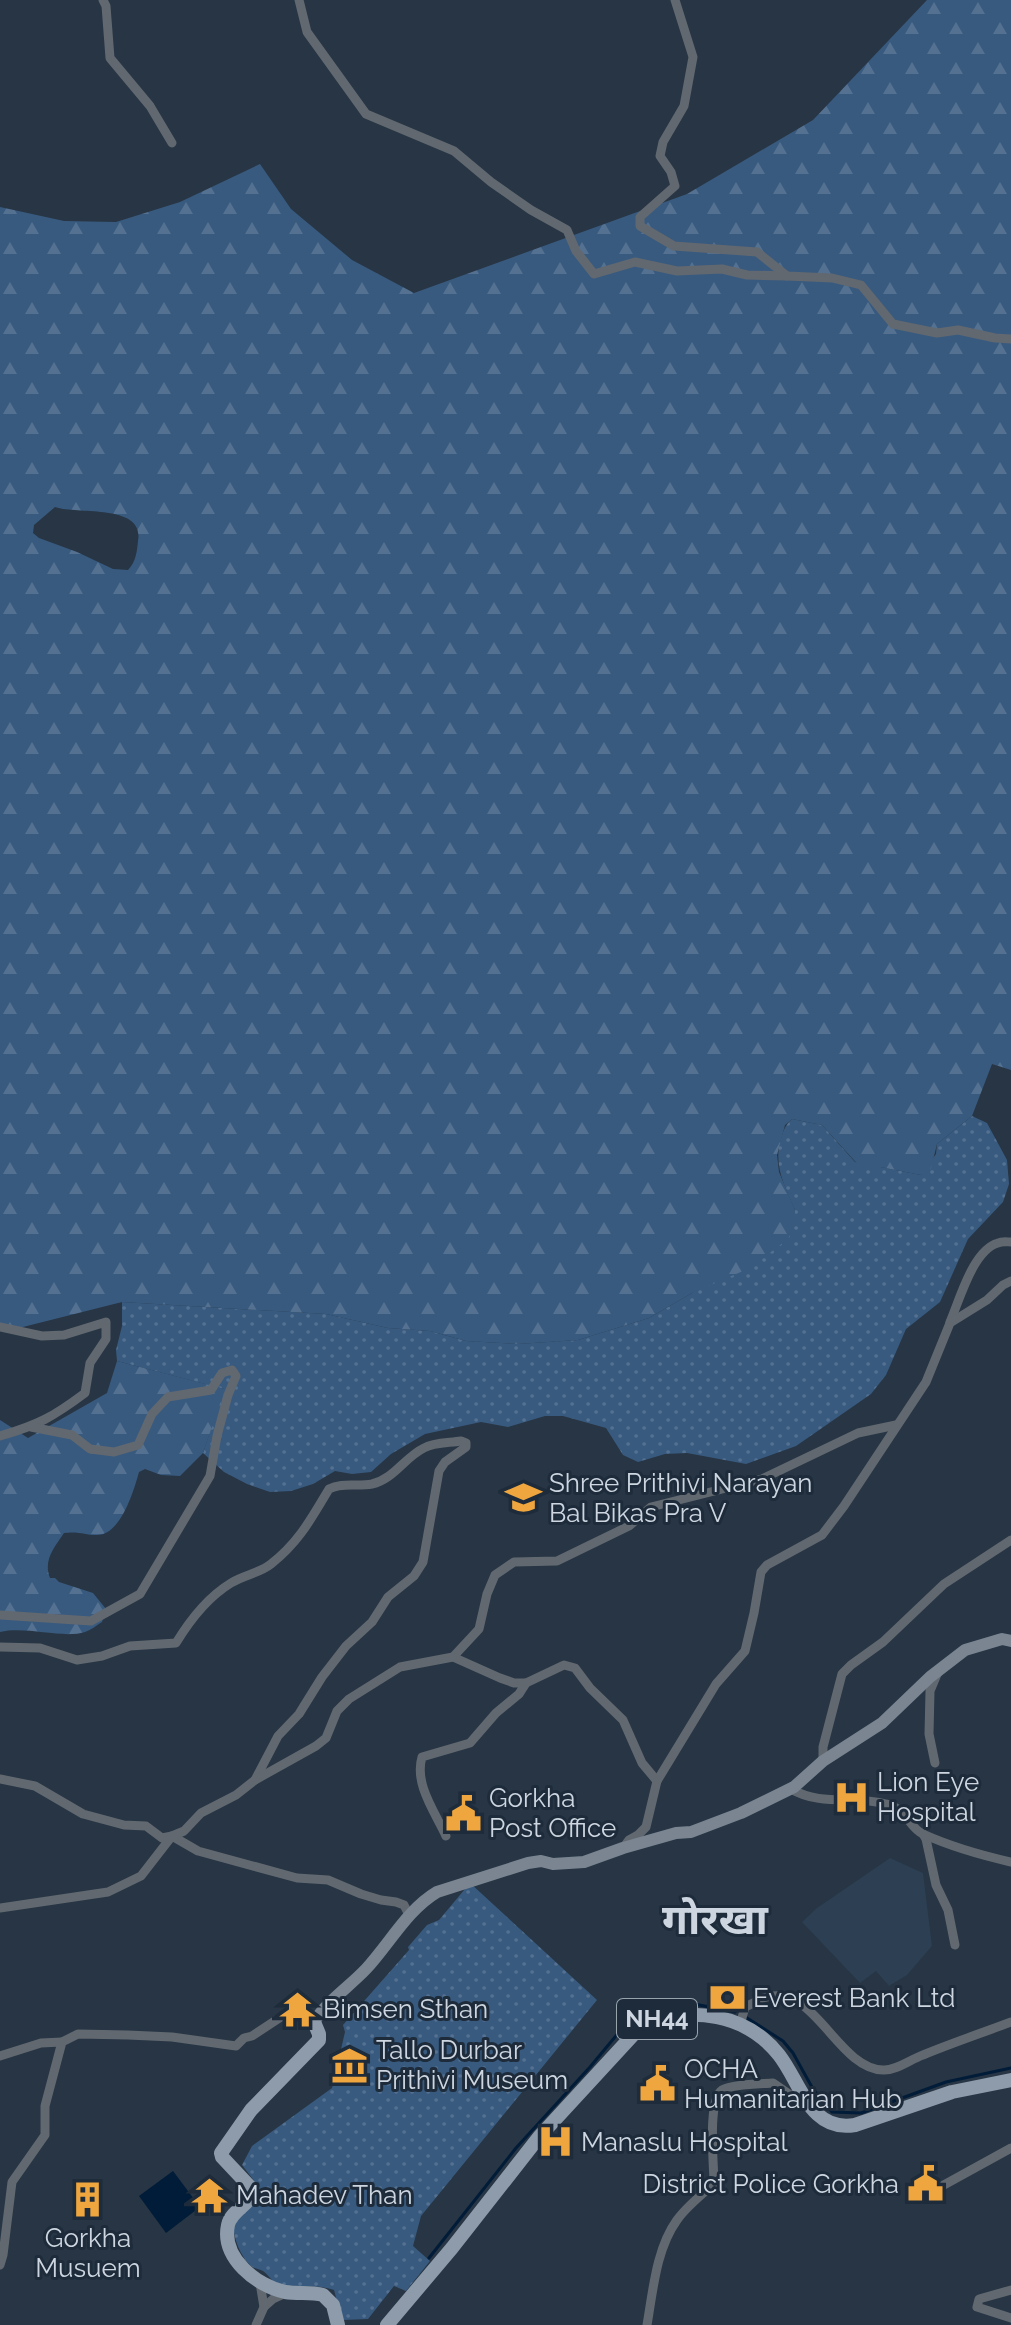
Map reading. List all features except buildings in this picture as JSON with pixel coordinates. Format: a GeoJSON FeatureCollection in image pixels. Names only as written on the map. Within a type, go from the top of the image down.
{"type":"FeatureCollection","features":[{"type":"Feature","properties":{"kind":"main road","name":"NH44"},"geometry":{"type":"LineString","coordinates":[[387,2325],[539,2137],[644,2023],[667,2015],[690,2013],[740,2025],[769,2043],[813,2110]]}},
{"type":"Feature","properties":{"kind":"main road"},"geometry":{"type":"LineString","coordinates":[[314,2022],[319,2040],[251,2110],[221,2153],[253,2190],[251,2199],[228,2226],[228,2237],[235,2257],[260,2283],[288,2292],[323,2295],[333,2305],[338,2325]]}},
{"type":"Feature","properties":{"kind":"main road"},"geometry":{"type":"LineString","coordinates":[[813,2110],[830,2125],[842,2127],[952,2092],[1011,2080]]}},
{"type":"Feature","properties":{"kind":"street"},"geometry":{"type":"LineString","coordinates":[[103,0],[110,58],[150,106],[172,143]]}},
{"type":"Feature","properties":{"kind":"street"},"geometry":{"type":"LineString","coordinates":[[299,0],[307,32],[366,114],[454,151],[531,210],[567,230],[576,251],[594,274],[635,262],[677,271],[722,269],[747,275],[832,278],[861,285],[893,324],[937,333],[958,330],[1011,339]]}},
{"type":"Feature","properties":{"kind":"street"},"geometry":{"type":"LineString","coordinates":[[675,0],[693,57],[684,106],[663,142],[660,156],[671,172],[675,186],[640,217],[640,226],[674,246],[757,252],[787,276]]}},
{"type":"Feature","properties":{"kind":"street"},"geometry":{"type":"LineString","coordinates":[[623,1848],[646,1827],[657,1781],[716,1684],[745,1651],[761,1572],[767,1565],[822,1535],[844,1506],[926,1382],[971,1271],[984,1251],[997,1243],[1011,1242]]}},
{"type":"Feature","properties":{"kind":"street"},"geometry":{"type":"LineString","coordinates":[[950,1323],[1011,1281]]}},
{"type":"Feature","properties":{"kind":"street"},"geometry":{"type":"LineString","coordinates":[[0,1327],[42,1336],[64,1335],[106,1322],[106,1339],[90,1363],[85,1393],[55,1416],[0,1436]]}},
{"type":"Feature","properties":{"kind":"street"},"geometry":{"type":"LineString","coordinates":[[0,1615],[91,1621],[140,1594],[210,1476],[217,1436],[236,1376],[232,1370],[222,1373],[211,1390],[168,1397],[152,1414],[138,1445],[114,1452],[90,1449],[72,1435],[31,1427]]}},
{"type":"Feature","properties":{"kind":"street"},"geometry":{"type":"LineString","coordinates":[[453,1657],[479,1629],[495,1575],[514,1562],[557,1561],[629,1526],[651,1507],[762,1479],[858,1433],[896,1425]]}},
{"type":"Feature","properties":{"kind":"street"},"geometry":{"type":"LineString","coordinates":[[0,1647],[40,1648],[77,1660],[102,1656],[130,1646],[176,1643],[203,1606],[231,1583],[269,1566],[300,1537],[329,1489],[372,1484],[390,1476],[426,1446],[466,1443],[466,1447],[445,1462],[439,1471],[423,1562],[414,1576],[388,1597],[372,1622],[346,1646],[322,1677],[299,1714],[278,1736],[255,1780]]}},
{"type":"Feature","properties":{"kind":"street"},"geometry":{"type":"LineString","coordinates":[[823,1761],[823,1747],[842,1674],[883,1642],[944,1584],[1011,1540]]}},
{"type":"Feature","properties":{"kind":"street"},"geometry":{"type":"LineString","coordinates":[[0,2056],[41,2043],[62,2042],[78,2034],[172,2037],[236,2046],[290,2011],[314,2022],[320,2012],[368,1966],[409,1915],[437,1892],[541,1861],[553,1864],[584,1862],[676,1833],[691,1832],[741,1813],[791,1789],[823,1761],[882,1723],[965,1650],[1002,1639],[1011,1641]]}},
{"type":"Feature","properties":{"kind":"street"},"geometry":{"type":"LineString","coordinates":[[0,1779],[35,1786],[83,1814],[124,1825],[146,1826],[162,1838],[172,1836],[184,1831],[201,1813],[236,1795],[255,1780],[326,1738],[337,1711],[349,1699],[400,1667],[453,1657],[514,1683],[526,1683],[564,1665],[575,1668],[590,1688],[623,1720],[642,1763],[657,1781]]}},
{"type":"Feature","properties":{"kind":"street"},"geometry":{"type":"LineString","coordinates":[[935,1763],[929,1734],[930,1691],[939,1670]]}},
{"type":"Feature","properties":{"kind":"street"},"geometry":{"type":"LineString","coordinates":[[446,1836],[421,1784],[419,1768],[422,1757],[470,1743],[526,1683]]}},
{"type":"Feature","properties":{"kind":"street"},"geometry":{"type":"LineString","coordinates":[[791,1789],[806,1797],[890,1804],[908,1817],[926,1839],[936,1885],[948,1910],[955,1945]]}},
{"type":"Feature","properties":{"kind":"street"},"geometry":{"type":"LineString","coordinates":[[923,1834],[972,1854],[1011,1862]]}},
{"type":"Feature","properties":{"kind":"street"},"geometry":{"type":"LineString","coordinates":[[0,1908],[108,1892],[141,1876],[172,1836]]}},
{"type":"Feature","properties":{"kind":"street"},"geometry":{"type":"LineString","coordinates":[[172,1836],[198,1851],[297,1878],[328,1880],[361,1894],[396,1902],[404,1905],[409,1915]]}},
{"type":"Feature","properties":{"kind":"street"},"geometry":{"type":"LineString","coordinates":[[740,2025],[745,2007],[765,1997],[776,1995],[793,1999],[812,2013],[857,2060],[873,2069],[887,2071],[918,2056],[1011,2022]]}},
{"type":"Feature","properties":{"kind":"street"},"geometry":{"type":"LineString","coordinates":[[0,2265],[12,2182],[45,2135],[45,2106],[62,2042]]}},
{"type":"Feature","properties":{"kind":"street"},"geometry":{"type":"LineString","coordinates":[[647,2325],[656,2271],[664,2246],[676,2221],[714,2184],[714,2112],[716,2098],[721,2091],[773,2083],[813,2110]]}},
{"type":"Feature","properties":{"kind":"street"},"geometry":{"type":"LineString","coordinates":[[922,2197],[1011,2148]]}},
{"type":"Feature","properties":{"kind":"street"},"geometry":{"type":"LineString","coordinates":[[260,2283],[264,2307]]}},
{"type":"Feature","properties":{"kind":"street"},"geometry":{"type":"LineString","coordinates":[[1011,2290],[979,2299],[977,2307],[1011,2318]]}},
{"type":"Feature","properties":{"kind":"street"},"geometry":{"type":"LineString","coordinates":[[256,2325],[264,2307],[288,2292]]}},
{"type":"Feature","properties":{"kind":"shaded area"},"geometry":{"type":"Polygon","coordinates":[[[890,1858],[923,1873],[932,1946],[907,1975],[889,1986],[876,1971],[860,1983],[802,1922],[817,1908],[890,1858]]]}},
{"type":"Feature","properties":{"kind":"shaded area"},"geometry":{"type":"Polygon","coordinates":[[[173,2171],[200,2207],[166,2233],[139,2196],[173,2171]]]}},
{"type":"Feature","properties":{"kind":"green space"},"geometry":{"type":"Polygon","coordinates":[[[927,0],[1011,0],[1011,1070],[992,1064],[972,1116],[937,1144],[931,1168],[921,1175],[880,1167],[874,1171],[862,1169],[822,1125],[792,1119],[785,1125],[777,1155],[779,1172],[795,1210],[795,1225],[788,1239],[750,1268],[692,1293],[649,1318],[578,1340],[518,1344],[466,1341],[430,1331],[388,1328],[326,1314],[122,1302],[15,1329],[0,1325],[0,207],[64,221],[116,222],[180,202],[260,164],[291,209],[352,260],[414,293],[687,194],[813,120],[927,0]],[[55,507],[34,525],[33,533],[113,569],[128,570],[137,552],[138,541],[137,529],[131,521],[107,513],[55,507]]]}},
{"type":"Feature","properties":{"kind":"green space"},"geometry":{"type":"Polygon","coordinates":[[[972,1116],[987,1123],[1007,1160],[1009,1184],[1003,1202],[968,1239],[940,1302],[906,1329],[886,1375],[871,1394],[796,1446],[746,1464],[687,1453],[665,1454],[638,1462],[623,1455],[606,1428],[563,1416],[545,1416],[508,1427],[481,1422],[425,1434],[391,1454],[371,1472],[352,1474],[335,1471],[313,1484],[291,1491],[270,1492],[224,1472],[203,1453],[224,1389],[117,1361],[122,1302],[326,1314],[388,1328],[430,1331],[466,1341],[518,1344],[578,1340],[649,1318],[692,1293],[795,1210],[778,1160],[783,1132],[792,1119],[822,1125],[855,1162],[921,1175],[936,1154],[937,1144],[972,1116]]]}},
{"type":"Feature","properties":{"kind":"green space"},"geometry":{"type":"Polygon","coordinates":[[[117,1361],[225,1389],[203,1453],[180,1476],[161,1475],[145,1469],[139,1472],[125,1510],[113,1528],[97,1535],[64,1533],[53,1549],[48,1565],[50,1578],[93,1593],[106,1609],[102,1622],[76,1634],[22,1630],[0,1632],[0,1420],[28,1438],[107,1393],[117,1361]]]}},
{"type":"Feature","properties":{"kind":"green space"},"geometry":{"type":"Polygon","coordinates":[[[470,1883],[597,2000],[421,2216],[413,2246],[430,2261],[406,2291],[394,2286],[368,2319],[342,2320],[334,2290],[280,2285],[251,2266],[244,2257],[233,2225],[262,2191],[242,2165],[252,2146],[332,2088],[345,2032],[343,2025],[427,1925],[439,1920],[470,1883]]]}},
{"type":"Feature","properties":{"kind":"waterway"},"geometry":{"type":"LineString","coordinates":[[429,2258],[516,2148],[625,2025],[650,2010],[689,2003],[735,2012]]}},
{"type":"Feature","properties":{"kind":"waterway"},"geometry":{"type":"LineString","coordinates":[[744,2016],[783,2041],[813,2089],[832,2112],[861,2113],[946,2082],[1011,2068]]}},
{"type":"Feature","properties":{"kind":"place","name":"Shree Prithivi Narayan Bal Bikas Pra V"},"geometry":{"type":"Point","coordinates":[523,1498]}},
{"type":"Feature","properties":{"kind":"place","name":"Lion Eye Hospital"},"geometry":{"type":"Point","coordinates":[851,1797]}},
{"type":"Feature","properties":{"kind":"place","name":"Gorkha Post Office"},"geometry":{"type":"Point","coordinates":[463,1813]}},
{"type":"Feature","properties":{"kind":"place","name":"Everest Bank Ltd"},"geometry":{"type":"Point","coordinates":[727,1998]}},
{"type":"Feature","properties":{"kind":"place","name":"Bimsen Sthan"},"geometry":{"type":"Point","coordinates":[297,2009]}},
{"type":"Feature","properties":{"kind":"place","name":"Tallo Durbar Prithivi Museum"},"geometry":{"type":"Point","coordinates":[350,2065]}},
{"type":"Feature","properties":{"kind":"place","name":"OCHA Humanitarian Hub"},"geometry":{"type":"Point","coordinates":[658,2084]}},
{"type":"Feature","properties":{"kind":"place","name":"Manaslu Hospital"},"geometry":{"type":"Point","coordinates":[555,2142]}},
{"type":"Feature","properties":{"kind":"place","name":"District Police Gorkha"},"geometry":{"type":"Point","coordinates":[925,2184]}},
{"type":"Feature","properties":{"kind":"place","name":"Mahadev Than"},"geometry":{"type":"Point","coordinates":[210,2195]}},
{"type":"Feature","properties":{"kind":"place","name":"Gorkha Musuem"},"geometry":{"type":"Point","coordinates":[88,2199]}},
{"type":"Feature","properties":{"kind":"district","name":"गोरखा"},"geometry":{"type":"Point","coordinates":[715,1919]}}]}
